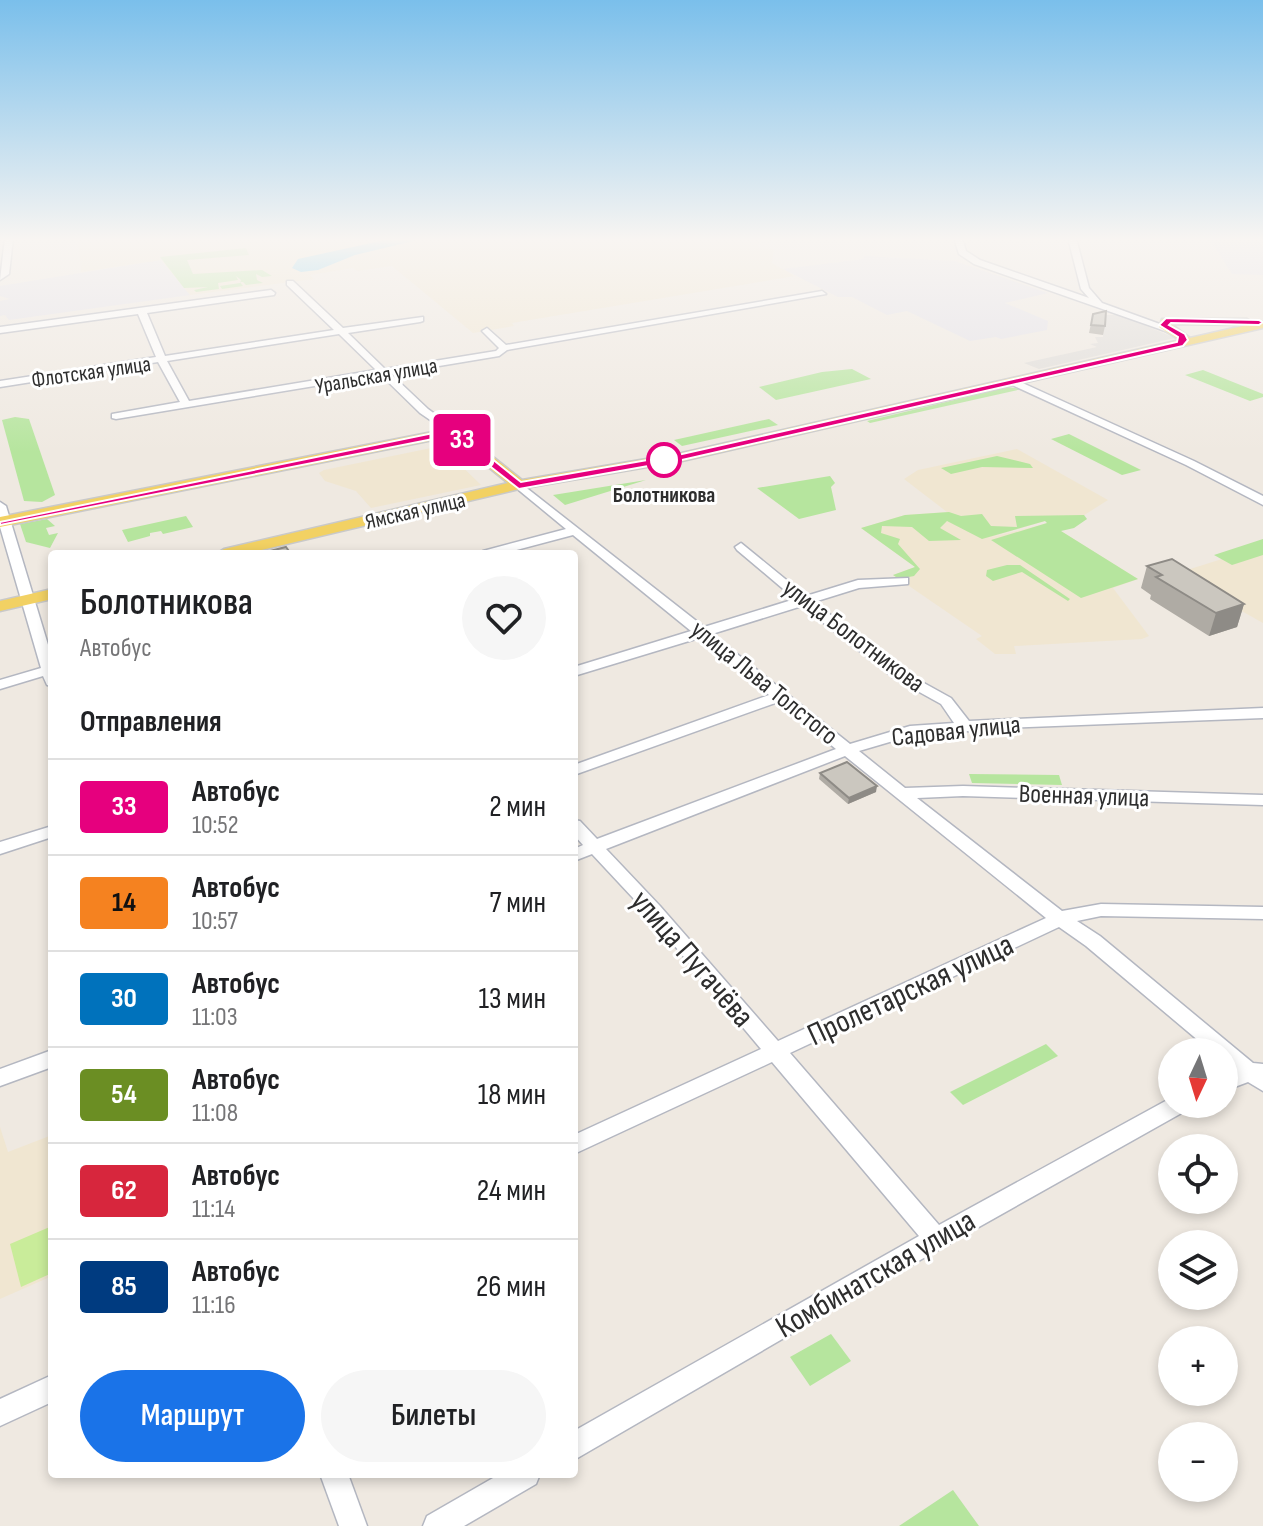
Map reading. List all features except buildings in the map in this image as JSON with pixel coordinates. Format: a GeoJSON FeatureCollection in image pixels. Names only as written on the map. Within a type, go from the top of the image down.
{"type":"FeatureCollection","features":[{"type":"Feature","properties":{"kind":"main road"},"geometry":{"type":"LineString","coordinates":[[1180,344],[1184,338],[1164,323],[1185,319],[1263,324]]}},
{"type":"Feature","properties":{"kind":"main road"},"geometry":{"type":"LineString","coordinates":[[1174,331],[1194,336],[1220,335],[1232,330],[1230,326],[1207,320]]}},
{"type":"Feature","properties":{"kind":"main road","name":"Ямская улица"},"geometry":{"type":"LineString","coordinates":[[241,550],[519,485],[682,457],[1263,324]]}},
{"type":"Feature","properties":{"kind":"main road"},"geometry":{"type":"LineString","coordinates":[[2,516],[429,435],[458,436]]}},
{"type":"Feature","properties":{"kind":"main road","name":"улица Льва Толстого"},"geometry":{"type":"LineString","coordinates":[[458,436],[519,485]]}},
{"type":"Feature","properties":{"kind":"main road"},"geometry":{"type":"LineString","coordinates":[[0,606],[48,595]]}},
{"type":"Feature","properties":{"kind":"street"},"geometry":{"type":"LineString","coordinates":[[0,330],[161,309]]}},
{"type":"Feature","properties":{"kind":"street","name":"улица Льва Толстого"},"geometry":{"type":"LineString","coordinates":[[317,309],[424,411],[458,436]]}},
{"type":"Feature","properties":{"kind":"street","name":"Уральская улица"},"geometry":{"type":"LineString","coordinates":[[116,416],[384,373],[499,353],[504,348],[732,309]]}},
{"type":"Feature","properties":{"kind":"street"},"geometry":{"type":"LineString","coordinates":[[1112,309],[1174,331]]}},
{"type":"Feature","properties":{"kind":"street"},"geometry":{"type":"LineString","coordinates":[[1114,309],[1145,317],[1185,319]]}},
{"type":"Feature","properties":{"kind":"street"},"geometry":{"type":"LineString","coordinates":[[142,312],[162,360],[186,405]]}},
{"type":"Feature","properties":{"kind":"street","name":"Флотская улица"},"geometry":{"type":"LineString","coordinates":[[0,384],[420,319]]}},
{"type":"Feature","properties":{"kind":"street"},"geometry":{"type":"LineString","coordinates":[[487,331],[504,348]]}},
{"type":"Feature","properties":{"kind":"street"},"geometry":{"type":"LineString","coordinates":[[1013,382],[1190,463],[1263,501]]}},
{"type":"Feature","properties":{"kind":"street","name":"улица Льва Толстого"},"geometry":{"type":"LineString","coordinates":[[519,485],[905,793],[1033,900],[1063,917],[1258,1075]]}},
{"type":"Feature","properties":{"kind":"street"},"geometry":{"type":"LineString","coordinates":[[2,516],[48,664]]}},
{"type":"Feature","properties":{"kind":"street"},"geometry":{"type":"LineString","coordinates":[[502,550],[576,530]]}},
{"type":"Feature","properties":{"kind":"street","name":"улица Болотникова"},"geometry":{"type":"LineString","coordinates":[[741,547],[803,601],[899,675],[946,701],[964,725]]}},
{"type":"Feature","properties":{"kind":"street"},"geometry":{"type":"LineString","coordinates":[[578,671],[858,584],[903,581]]}},
{"type":"Feature","properties":{"kind":"street"},"geometry":{"type":"LineString","coordinates":[[0,685],[48,675]]}},
{"type":"Feature","properties":{"kind":"street"},"geometry":{"type":"LineString","coordinates":[[578,769],[782,695]]}},
{"type":"Feature","properties":{"kind":"street","name":"Садовая улица"},"geometry":{"type":"LineString","coordinates":[[578,853],[849,749],[910,731],[964,725],[1263,713]]}},
{"type":"Feature","properties":{"kind":"street","name":"Военная улица"},"geometry":{"type":"LineString","coordinates":[[905,793],[963,791],[1263,800]]}},
{"type":"Feature","properties":{"kind":"street","name":"улица Пугачёва"},"geometry":{"type":"LineString","coordinates":[[578,829],[654,910],[936,1238]]}},
{"type":"Feature","properties":{"kind":"street"},"geometry":{"type":"LineString","coordinates":[[0,848],[48,832]]}},
{"type":"Feature","properties":{"kind":"street","name":"Пролетарская улица"},"geometry":{"type":"LineString","coordinates":[[578,1143],[1063,917],[1101,910],[1263,913]]}},
{"type":"Feature","properties":{"kind":"street"},"geometry":{"type":"LineString","coordinates":[[0,1078],[48,1060]]}},
{"type":"Feature","properties":{"kind":"street"},"geometry":{"type":"LineString","coordinates":[[1238,1080],[1258,1075]]}},
{"type":"Feature","properties":{"kind":"street","name":"Комбинатская улица"},"geometry":{"type":"LineString","coordinates":[[578,1444],[936,1238],[1158,1116]]}},
{"type":"Feature","properties":{"kind":"street"},"geometry":{"type":"LineString","coordinates":[[0,1413],[48,1390]]}},
{"type":"Feature","properties":{"kind":"street"},"geometry":{"type":"LineString","coordinates":[[335,1478],[353,1526]]}},
{"type":"Feature","properties":{"kind":"street"},"geometry":{"type":"LineString","coordinates":[[437,1526],[519,1478]]}},
{"type":"Feature","properties":{"kind":"shaded area"},"geometry":{"type":"Polygon","coordinates":[[[0,309],[87,309],[9,320],[5,315],[0,316],[0,309]]]}},
{"type":"Feature","properties":{"kind":"shaded area"},"geometry":{"type":"Polygon","coordinates":[[[444,309],[595,309],[512,323],[514,326],[473,333],[444,309]]]}},
{"type":"Feature","properties":{"kind":"shaded area"},"geometry":{"type":"Polygon","coordinates":[[[876,309],[1020,309],[1048,321],[1047,330],[1001,339],[970,341],[907,311],[887,315],[876,309]]]}},
{"type":"Feature","properties":{"kind":"shaded area"},"geometry":{"type":"Polygon","coordinates":[[[1103,315],[1120,315],[1175,338],[1039,369],[1024,363],[1097,347],[1090,344],[1098,343],[1095,337],[1103,337],[1103,315]]]}},
{"type":"Feature","properties":{"kind":"shaded area"},"geometry":{"type":"Polygon","coordinates":[[[441,446],[481,485],[371,508],[356,491],[325,481],[319,473],[324,470],[441,446]]]}},
{"type":"Feature","properties":{"kind":"shaded area"},"geometry":{"type":"Polygon","coordinates":[[[1017,449],[1108,500],[1078,519],[1045,521],[988,538],[1048,523],[1138,579],[1113,588],[1149,636],[1142,639],[1014,646],[1016,654],[995,654],[976,639],[982,636],[893,575],[915,567],[861,528],[905,515],[947,512],[904,479],[918,470],[1017,449]]]}},
{"type":"Feature","properties":{"kind":"shaded area"},"geometry":{"type":"Polygon","coordinates":[[[1263,546],[1263,623],[1215,596],[1165,577],[1263,546]]]}},
{"type":"Feature","properties":{"kind":"shaded area"},"geometry":{"type":"Polygon","coordinates":[[[0,1127],[8,1152],[48,1137],[48,1278],[0,1299],[0,1127]]]}},
{"type":"Feature","properties":{"kind":"green space"},"geometry":{"type":"Polygon","coordinates":[[[852,369],[871,379],[776,400],[759,387],[822,372],[852,369]]]}},
{"type":"Feature","properties":{"kind":"green space"},"geometry":{"type":"Polygon","coordinates":[[[1203,370],[1263,394],[1263,397],[1250,401],[1185,375],[1203,370]]]}},
{"type":"Feature","properties":{"kind":"green space"},"geometry":{"type":"Polygon","coordinates":[[[1008,387],[1022,389],[870,423],[867,421],[1008,387]]]}},
{"type":"Feature","properties":{"kind":"green space"},"geometry":{"type":"Polygon","coordinates":[[[15,417],[29,419],[55,495],[42,502],[24,501],[2,420],[15,417]]]}},
{"type":"Feature","properties":{"kind":"green space"},"geometry":{"type":"Polygon","coordinates":[[[769,419],[778,425],[682,446],[674,440],[769,419]]]}},
{"type":"Feature","properties":{"kind":"green space"},"geometry":{"type":"Polygon","coordinates":[[[1069,434],[1141,470],[1122,475],[1051,439],[1069,434]]]}},
{"type":"Feature","properties":{"kind":"green space"},"geometry":{"type":"Polygon","coordinates":[[[997,456],[1030,464],[1033,468],[982,467],[951,474],[941,468],[997,456]]]}},
{"type":"Feature","properties":{"kind":"green space"},"geometry":{"type":"Polygon","coordinates":[[[830,476],[835,483],[831,487],[836,510],[799,519],[757,488],[830,476]]]}},
{"type":"Feature","properties":{"kind":"green space"},"geometry":{"type":"Polygon","coordinates":[[[646,480],[565,505],[553,495],[646,480]]]}},
{"type":"Feature","properties":{"kind":"green space"},"geometry":{"type":"Polygon","coordinates":[[[949,512],[961,516],[982,514],[991,526],[1017,527],[1015,516],[1084,515],[1087,519],[1074,528],[1061,531],[1138,579],[1081,598],[991,540],[1047,523],[1045,521],[982,539],[947,521],[940,528],[961,540],[929,541],[912,527],[882,526],[881,533],[900,539],[898,544],[920,569],[914,576],[899,579],[893,575],[915,567],[861,528],[905,515],[949,512]]]}},
{"type":"Feature","properties":{"kind":"green space"},"geometry":{"type":"Polygon","coordinates":[[[186,516],[193,527],[163,534],[161,531],[150,533],[150,536],[128,542],[122,530],[186,516]]]}},
{"type":"Feature","properties":{"kind":"green space"},"geometry":{"type":"Polygon","coordinates":[[[47,519],[55,526],[46,528],[49,535],[58,533],[50,548],[26,542],[20,524],[47,519]]]}},
{"type":"Feature","properties":{"kind":"green space"},"geometry":{"type":"Polygon","coordinates":[[[1263,539],[1263,555],[1232,565],[1214,555],[1263,539]]]}},
{"type":"Feature","properties":{"kind":"green space"},"geometry":{"type":"Polygon","coordinates":[[[1020,565],[1070,599],[1068,601],[1022,572],[993,581],[986,576],[987,570],[1020,565]]]}},
{"type":"Feature","properties":{"kind":"green space"},"geometry":{"type":"Polygon","coordinates":[[[969,774],[1059,775],[1062,785],[972,783],[969,774]]]}},
{"type":"Feature","properties":{"kind":"green space"},"geometry":{"type":"Polygon","coordinates":[[[1046,1044],[1058,1056],[963,1105],[950,1092],[1046,1044]]]}},
{"type":"Feature","properties":{"kind":"green space"},"geometry":{"type":"Polygon","coordinates":[[[48,1228],[48,1275],[21,1287],[10,1244],[48,1228]]]}},
{"type":"Feature","properties":{"kind":"green space"},"geometry":{"type":"Polygon","coordinates":[[[831,1334],[851,1361],[810,1386],[790,1357],[831,1334]]]}},
{"type":"Feature","properties":{"kind":"green space"},"geometry":{"type":"Polygon","coordinates":[[[953,1490],[979,1526],[899,1526],[953,1490]]]}},
{"type":"Feature","properties":{"kind":"bus line","name":"33"},"geometry":{"type":"LineString","coordinates":[[0,522],[443,434],[458,436],[519,485],[682,457],[1180,344],[1184,340],[1182,336],[1164,325],[1169,320],[1259,322]]}},
{"type":"Feature","properties":{"kind":"place","name":"Болотникова"},"geometry":{"type":"Point","coordinates":[664,460]}}]}
